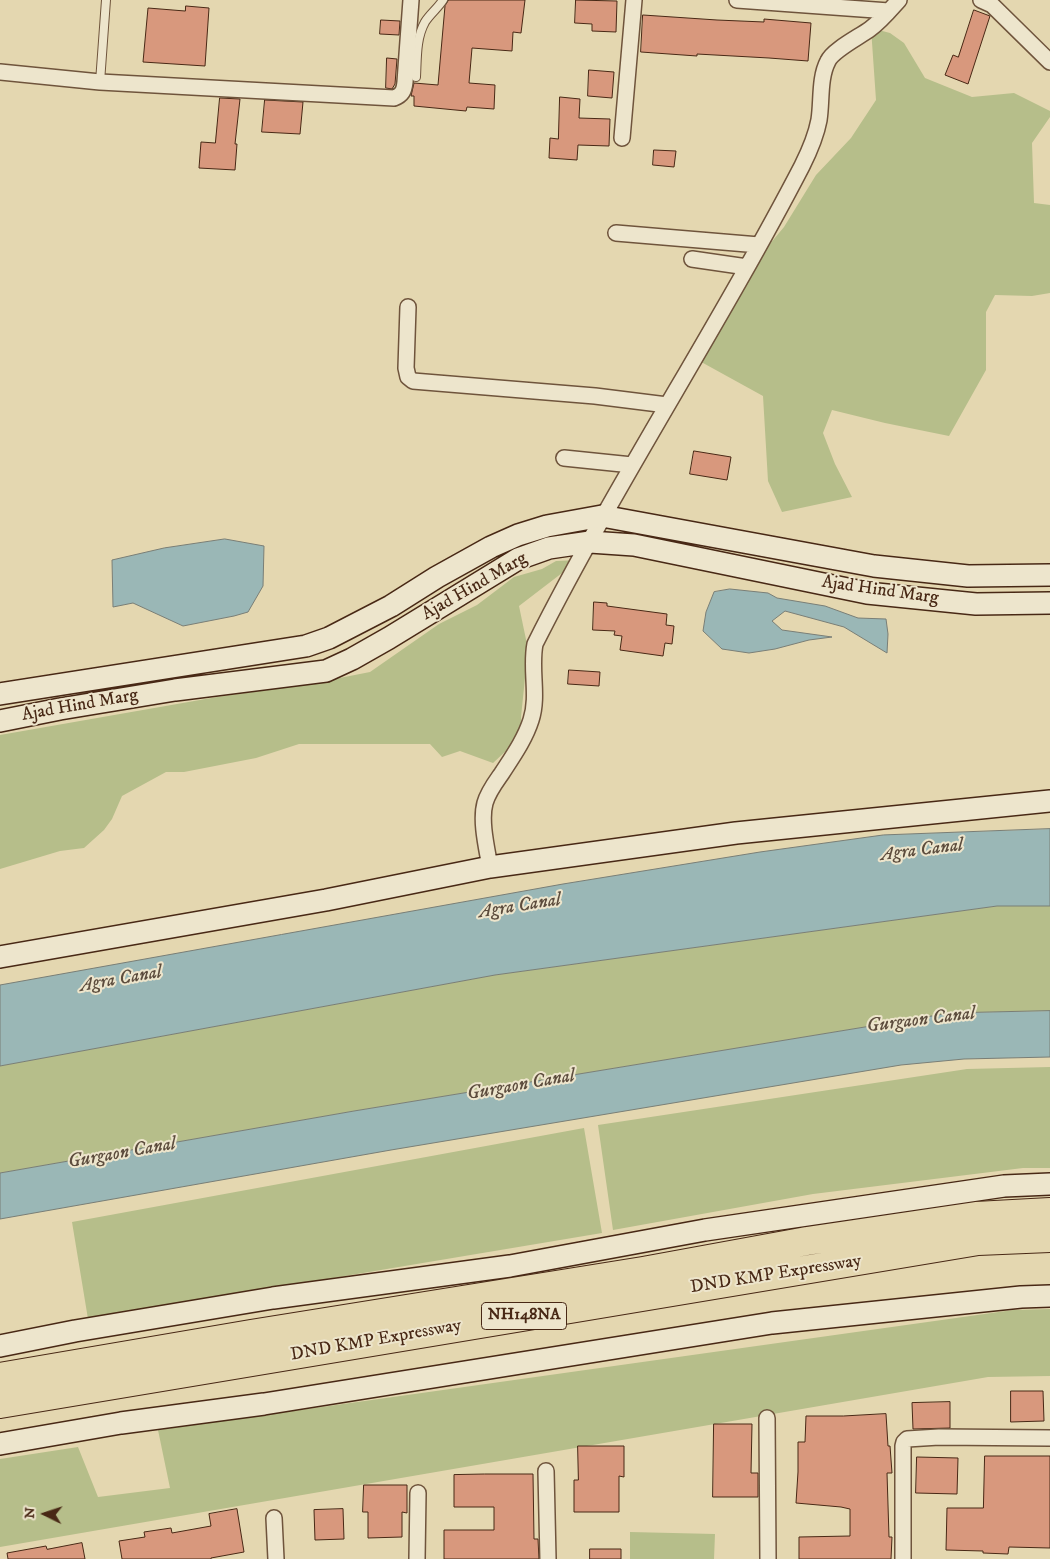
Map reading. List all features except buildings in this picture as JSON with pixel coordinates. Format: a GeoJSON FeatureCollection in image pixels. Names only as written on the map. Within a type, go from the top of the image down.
{"type":"FeatureCollection","features":[{"type":"Feature","properties":{"kind":"highway","name":"DND KMP Expressway"},"geometry":{"type":"LineString","coordinates":[[0,1377],[261,1332],[643,1271],[807,1241],[976,1216],[1050,1212]]}},
{"type":"Feature","properties":{"kind":"highway","name":"DND KMP Expressway"},"geometry":{"type":"LineString","coordinates":[[0,1404],[969,1243],[1050,1238]]}},
{"type":"Feature","properties":{"kind":"street"},"geometry":{"type":"LineString","coordinates":[[0,72],[100,82],[394,98],[401,95],[406,82],[410,0]]}},
{"type":"Feature","properties":{"kind":"street"},"geometry":{"type":"LineString","coordinates":[[622,138],[634,0]]}},
{"type":"Feature","properties":{"kind":"street"},"geometry":{"type":"LineString","coordinates":[[737,0],[894,6]]}},
{"type":"Feature","properties":{"kind":"street"},"geometry":{"type":"LineString","coordinates":[[981,0],[992,6],[1050,62]]}},
{"type":"Feature","properties":{"kind":"street"},"geometry":{"type":"LineString","coordinates":[[490,867],[483,819],[484,804],[488,793],[519,748],[531,721],[534,710],[532,655],[535,644],[602,516],[747,267],[803,164],[818,122],[823,78],[828,61],[834,53],[871,28],[894,6]]}},
{"type":"Feature","properties":{"kind":"street"},"geometry":{"type":"LineString","coordinates":[[616,233],[759,245]]}},
{"type":"Feature","properties":{"kind":"street"},"geometry":{"type":"LineString","coordinates":[[692,259],[747,267]]}},
{"type":"Feature","properties":{"kind":"street"},"geometry":{"type":"LineString","coordinates":[[408,307],[406,368],[408,377],[413,381],[595,396],[667,405]]}},
{"type":"Feature","properties":{"kind":"street"},"geometry":{"type":"LineString","coordinates":[[564,458],[632,465]]}},
{"type":"Feature","properties":{"kind":"street"},"geometry":{"type":"LineString","coordinates":[[0,694],[306,646],[330,638],[391,606],[491,546],[547,526],[602,516],[874,566],[968,576],[1050,575]]}},
{"type":"Feature","properties":{"kind":"street","name":"Ajad Hind Marg"},"geometry":{"type":"LineString","coordinates":[[0,721],[175,690],[326,671],[352,660],[518,559],[549,548],[590,542],[634,545],[867,593],[976,604],[1050,603]]}},
{"type":"Feature","properties":{"kind":"street"},"geometry":{"type":"LineString","coordinates":[[0,957],[326,900],[490,867],[736,833],[1050,801]]}},
{"type":"Feature","properties":{"kind":"street"},"geometry":{"type":"LineString","coordinates":[[0,1346],[273,1298],[510,1266],[704,1230],[1004,1186],[1050,1184]]}},
{"type":"Feature","properties":{"kind":"street"},"geometry":{"type":"LineString","coordinates":[[0,1444],[121,1423],[264,1404],[772,1323],[1021,1297],[1050,1296]]}},
{"type":"Feature","properties":{"kind":"street"},"geometry":{"type":"LineString","coordinates":[[767,1418],[768,1559]]}},
{"type":"Feature","properties":{"kind":"street"},"geometry":{"type":"LineString","coordinates":[[903,1559],[903,1446],[907,1439],[939,1437],[1050,1438]]}},
{"type":"Feature","properties":{"kind":"street"},"geometry":{"type":"LineString","coordinates":[[546,1471],[548,1559]]}},
{"type":"Feature","properties":{"kind":"street"},"geometry":{"type":"LineString","coordinates":[[417,1559],[418,1493]]}},
{"type":"Feature","properties":{"kind":"street"},"geometry":{"type":"LineString","coordinates":[[274,1518],[276,1559]]}},
{"type":"Feature","properties":{"kind":"lane"},"geometry":{"type":"LineString","coordinates":[[100,82],[106,0]]}},
{"type":"Feature","properties":{"kind":"lane"},"geometry":{"type":"LineString","coordinates":[[416,77],[419,33],[426,20],[443,0]]}},
{"type":"Feature","properties":{"kind":"green space"},"geometry":{"type":"Polygon","coordinates":[[[871,28],[890,33],[904,43],[925,78],[972,97],[1014,93],[1050,111],[1050,117],[1032,143],[1034,203],[1050,205],[1050,293],[1032,296],[995,295],[986,312],[986,370],[949,436],[832,410],[823,433],[835,464],[852,497],[782,512],[768,481],[763,396],[694,358],[739,281],[784,227],[816,175],[851,138],[876,100],[871,28]]]}},
{"type":"Feature","properties":{"kind":"green space"},"geometry":{"type":"Polygon","coordinates":[[[579,560],[519,606],[528,649],[521,717],[522,736],[493,763],[460,751],[442,757],[430,744],[299,744],[256,758],[184,772],[166,772],[122,796],[112,819],[104,830],[84,848],[60,851],[0,869],[0,735],[217,697],[304,685],[370,672],[439,624],[477,605],[514,577],[542,569],[556,561],[579,560]]]}},
{"type":"Feature","properties":{"kind":"green space"},"geometry":{"type":"Polygon","coordinates":[[[997,906],[1050,906],[1050,1011],[950,1013],[354,1111],[0,1173],[0,1066],[495,975],[997,906]]]}},
{"type":"Feature","properties":{"kind":"green space"},"geometry":{"type":"Polygon","coordinates":[[[1050,1067],[1050,1168],[1023,1168],[813,1194],[613,1230],[598,1125],[967,1069],[1050,1067]]]}},
{"type":"Feature","properties":{"kind":"green space"},"geometry":{"type":"Polygon","coordinates":[[[584,1128],[602,1233],[88,1319],[72,1222],[584,1128]]]}},
{"type":"Feature","properties":{"kind":"green space"},"geometry":{"type":"Polygon","coordinates":[[[1050,1309],[1050,1376],[988,1377],[0,1547],[0,1459],[78,1447],[98,1497],[170,1488],[158,1430],[1013,1310],[1050,1309]]]}},
{"type":"Feature","properties":{"kind":"green space"},"geometry":{"type":"Polygon","coordinates":[[[630,1532],[715,1534],[714,1559],[630,1559],[630,1532]]]}},
{"type":"Feature","properties":{"kind":"water"},"geometry":{"type":"Polygon","coordinates":[[[225,539],[264,546],[263,586],[248,612],[183,626],[133,603],[113,607],[112,560],[164,548],[225,539]]]}},
{"type":"Feature","properties":{"kind":"water"},"geometry":{"type":"Polygon","coordinates":[[[730,589],[768,593],[777,598],[825,606],[858,618],[886,619],[888,634],[887,653],[844,627],[785,611],[772,621],[782,630],[832,637],[749,653],[722,649],[703,631],[706,612],[714,592],[730,589]]]}},
{"type":"Feature","properties":{"kind":"water","name":"Agra Canal"},"geometry":{"type":"Polygon","coordinates":[[[1050,829],[1050,906],[997,906],[495,975],[0,1066],[0,985],[563,884],[760,852],[883,835],[1050,829]]]}},
{"type":"Feature","properties":{"kind":"water","name":"Gurgaon Canal"},"geometry":{"type":"Polygon","coordinates":[[[1050,1011],[1050,1057],[964,1059],[901,1065],[391,1150],[0,1219],[0,1173],[354,1111],[950,1013],[1050,1011]]]}}]}
